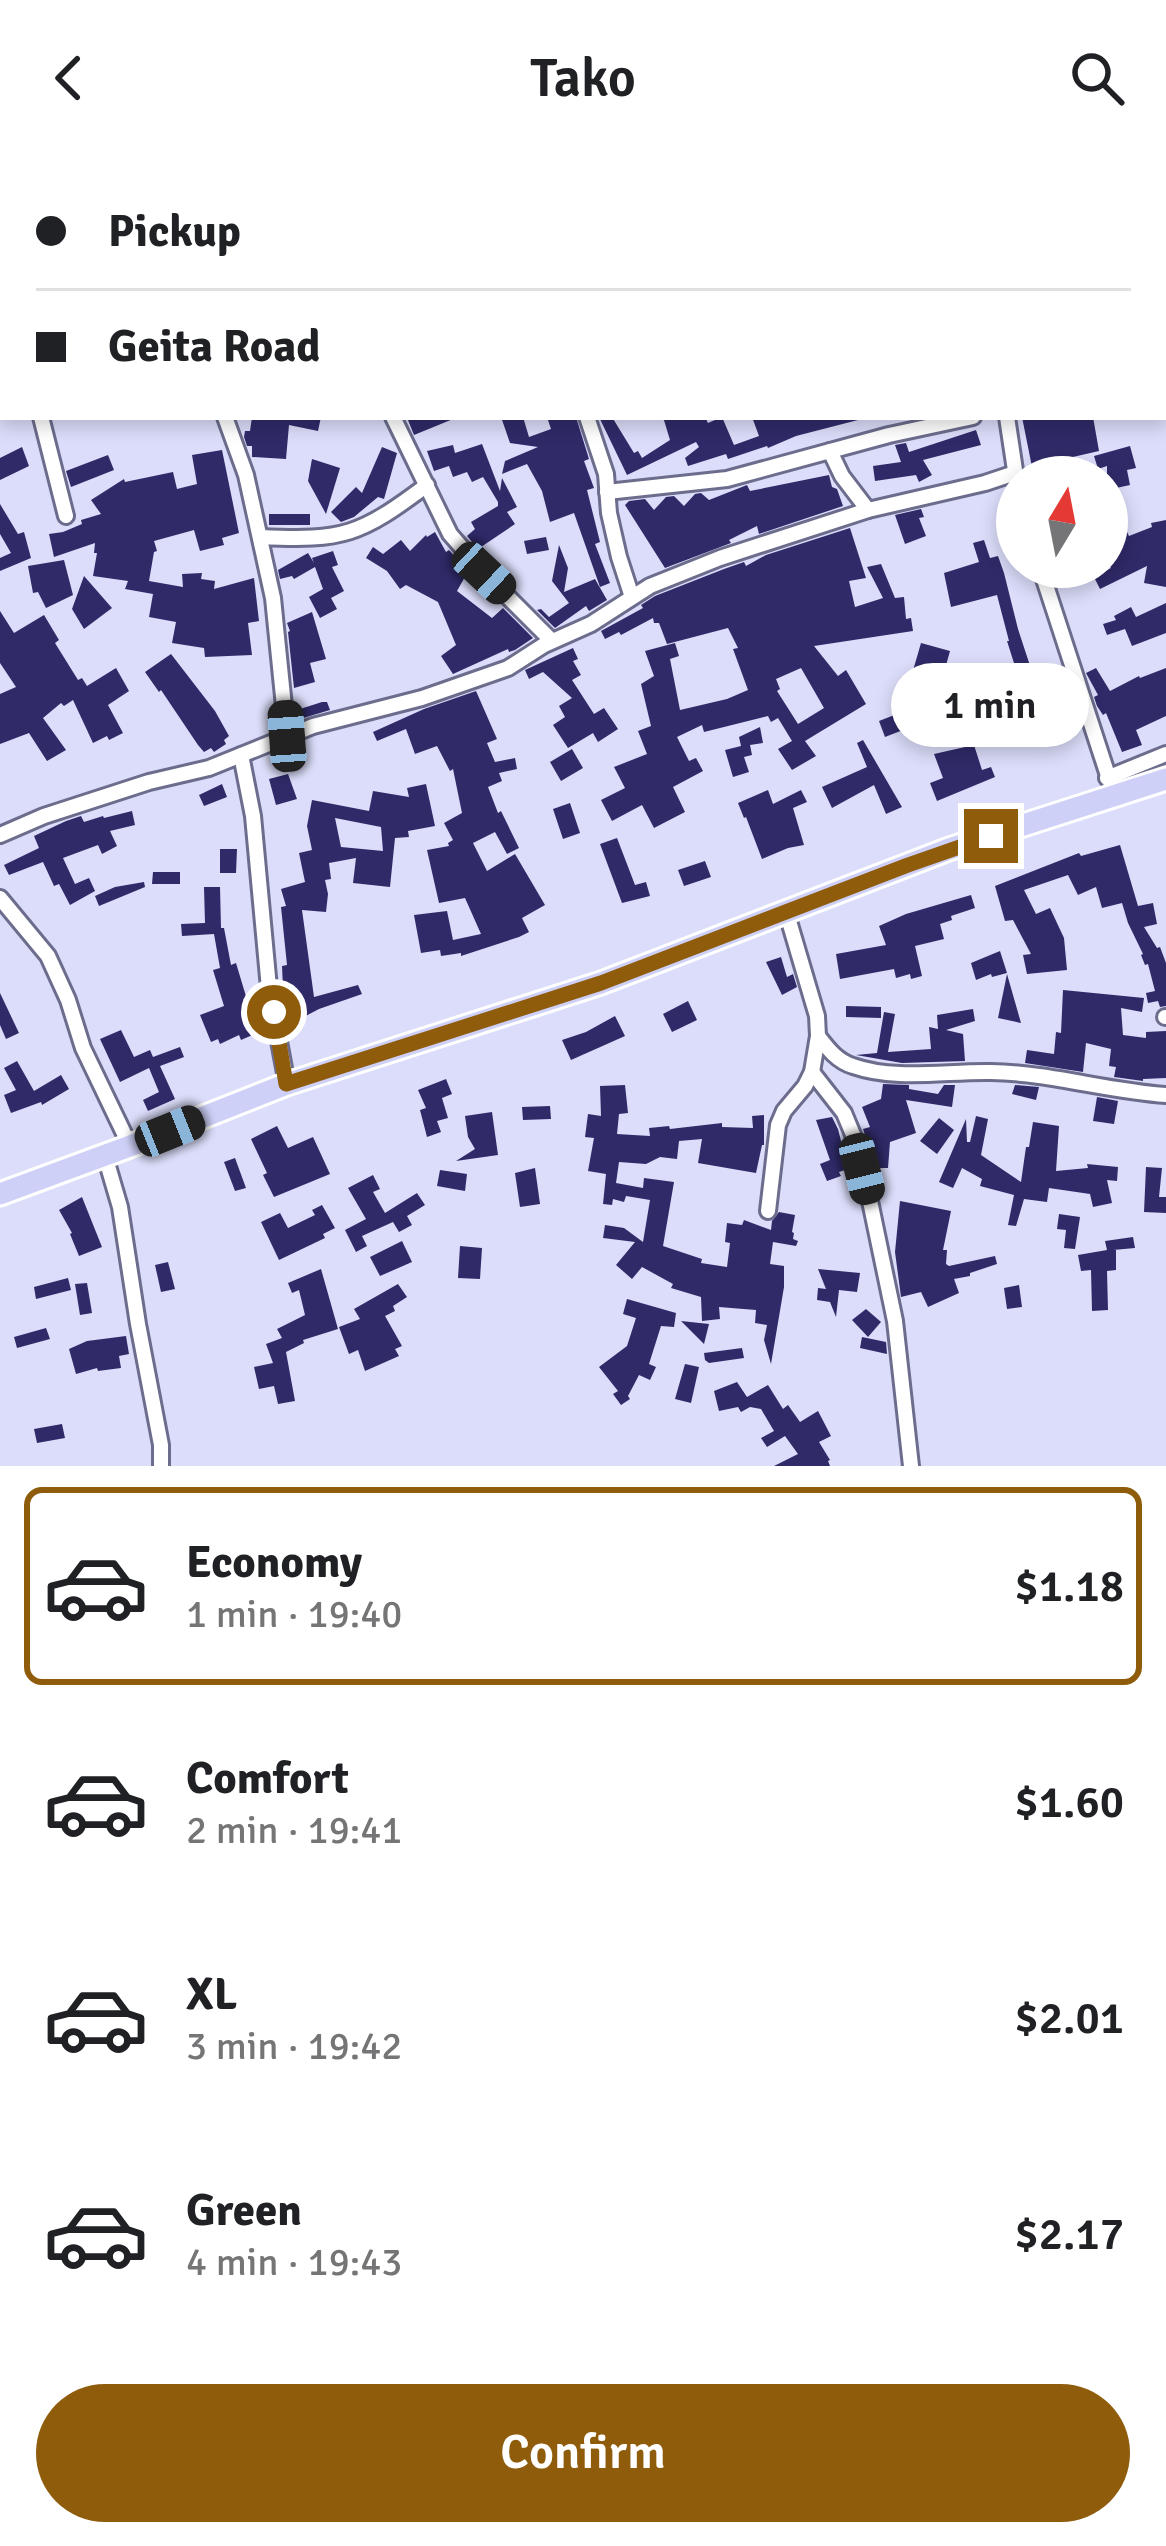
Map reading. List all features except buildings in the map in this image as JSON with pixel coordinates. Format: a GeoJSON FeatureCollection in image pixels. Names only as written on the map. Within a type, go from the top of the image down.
{"type":"FeatureCollection","features":[{"type":"Feature","properties":{"kind":"highway"},"geometry":{"type":"LineString","coordinates":[[0,1194],[286,1084],[601,983],[1111,788],[1166,779]]}},
{"type":"Feature","properties":{"kind":"street"},"geometry":{"type":"LineString","coordinates":[[41,420],[66,516]]}},
{"type":"Feature","properties":{"kind":"street"},"geometry":{"type":"LineString","coordinates":[[226,420],[246,475],[273,598],[287,736]]}},
{"type":"Feature","properties":{"kind":"street"},"geometry":{"type":"LineString","coordinates":[[394,420],[450,534],[553,641]]}},
{"type":"Feature","properties":{"kind":"street"},"geometry":{"type":"LineString","coordinates":[[588,420],[600,453],[619,557],[632,597]]}},
{"type":"Feature","properties":{"kind":"street"},"geometry":{"type":"LineString","coordinates":[[607,492],[727,479],[958,420]]}},
{"type":"Feature","properties":{"kind":"street"},"geometry":{"type":"LineString","coordinates":[[1007,420],[1013,456]]}},
{"type":"Feature","properties":{"kind":"street"},"geometry":{"type":"LineString","coordinates":[[830,452],[868,510]]}},
{"type":"Feature","properties":{"kind":"street"},"geometry":{"type":"LineString","coordinates":[[0,835],[149,782],[209,768],[313,726],[508,668],[685,571],[868,510],[996,481]]}},
{"type":"Feature","properties":{"kind":"street"},"geometry":{"type":"LineString","coordinates":[[261,537],[323,539],[357,531],[427,485]]}},
{"type":"Feature","properties":{"kind":"street"},"geometry":{"type":"LineString","coordinates":[[1047,588],[1111,788],[1166,754]]}},
{"type":"Feature","properties":{"kind":"street"},"geometry":{"type":"LineString","coordinates":[[241,754],[253,816],[269,988],[286,1084]]}},
{"type":"Feature","properties":{"kind":"street"},"geometry":{"type":"LineString","coordinates":[[0,898],[49,956],[82,1048],[130,1146]]}},
{"type":"Feature","properties":{"kind":"street"},"geometry":{"type":"LineString","coordinates":[[768,1211],[778,1125],[812,1072],[818,1036],[817,1016],[786,911]]}},
{"type":"Feature","properties":{"kind":"street"},"geometry":{"type":"LineString","coordinates":[[818,1036],[842,1062],[880,1072],[989,1072],[1166,1095]]}},
{"type":"Feature","properties":{"kind":"street"},"geometry":{"type":"LineString","coordinates":[[812,1072],[844,1113],[854,1137],[895,1321],[911,1466]]}},
{"type":"Feature","properties":{"kind":"street"},"geometry":{"type":"LineString","coordinates":[[106,1156],[120,1207],[161,1466]]}},
{"type":"Feature","properties":{"kind":"route"},"geometry":{"type":"LineString","coordinates":[[274,1012],[286,1084],[601,983],[991,836]]}}]}
